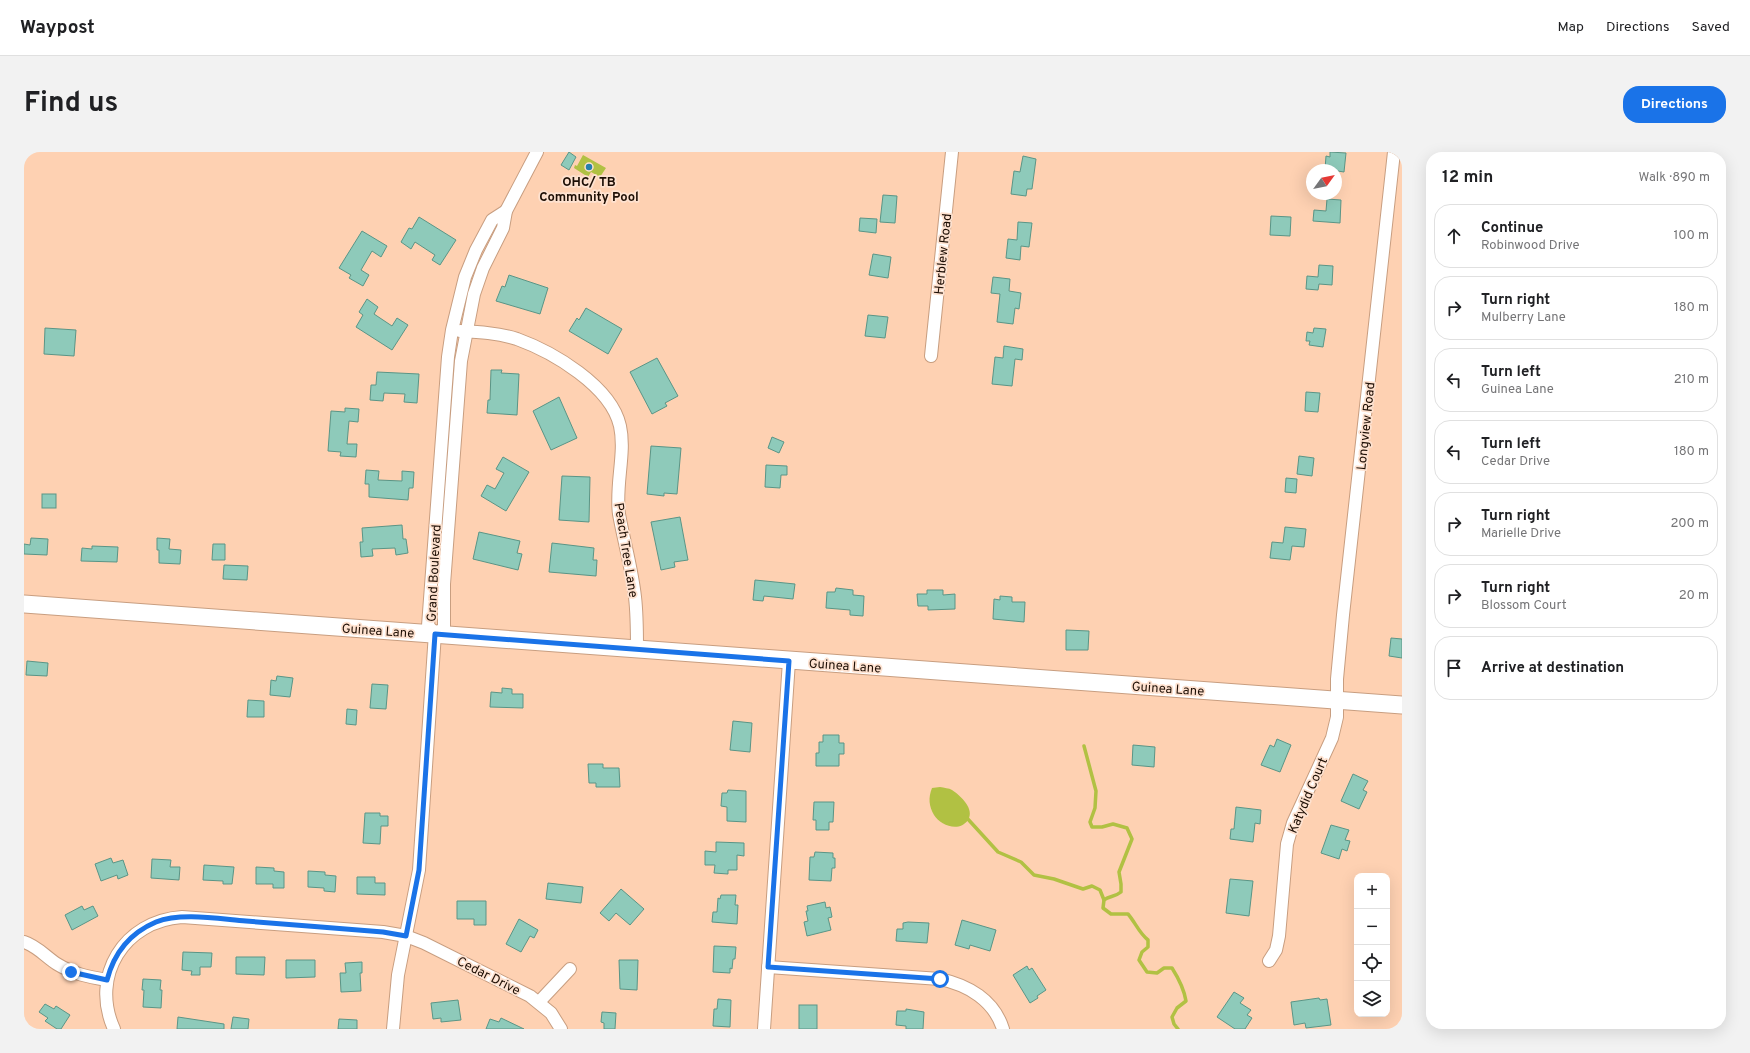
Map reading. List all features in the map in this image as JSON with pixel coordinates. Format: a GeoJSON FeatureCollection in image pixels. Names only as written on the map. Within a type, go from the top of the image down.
{"type":"FeatureCollection","features":[{"type":"Feature","properties":{"kind":"street","name":"Grand Boulevard"},"geometry":{"type":"LineString","coordinates":[[506,211],[492,220],[476,250],[465,277],[452,330],[448,357],[428,626],[435,634],[444,629],[446,569],[461,361],[466,331],[474,294],[483,268],[503,228],[506,211],[537,152]]}},
{"type":"Feature","properties":{"kind":"street","name":"Herblew Road"},"geometry":{"type":"LineString","coordinates":[[931,356],[952,152]]}},
{"type":"Feature","properties":{"kind":"street","name":"Longview Road"},"geometry":{"type":"LineString","coordinates":[[1337,700],[1343,615],[1394,152]]}},
{"type":"Feature","properties":{"kind":"street","name":"Peach Tree Lane"},"geometry":{"type":"LineString","coordinates":[[452,330],[494,334],[516,339],[532,345],[590,381],[603,394],[615,410],[622,438],[618,505],[635,598],[637,649]]}},
{"type":"Feature","properties":{"kind":"street"},"geometry":{"type":"LineString","coordinates":[[440,459],[454,460]]}},
{"type":"Feature","properties":{"kind":"street"},"geometry":{"type":"LineString","coordinates":[[433,569],[446,569]]}},
{"type":"Feature","properties":{"kind":"street","name":"Guinea Lane"},"geometry":{"type":"LineString","coordinates":[[24,604],[192,618],[435,634],[1402,705]]}},
{"type":"Feature","properties":{"kind":"street"},"geometry":{"type":"LineString","coordinates":[[393,1029],[395,992],[419,870],[435,634]]}},
{"type":"Feature","properties":{"kind":"street"},"geometry":{"type":"LineString","coordinates":[[764,1029],[789,661]]}},
{"type":"Feature","properties":{"kind":"street","name":"Katydid Court"},"geometry":{"type":"LineString","coordinates":[[1269,961],[1276,950],[1279,936],[1287,844],[1293,823],[1332,738],[1336,725],[1337,700]]}},
{"type":"Feature","properties":{"kind":"street","name":"Cedar Drive"},"geometry":{"type":"LineString","coordinates":[[114,1029],[106,1003],[107,980],[117,955],[130,938],[143,929],[157,922],[173,918],[223,920],[383,932],[406,936],[424,943],[539,1002],[551,1013],[561,1029]]}},
{"type":"Feature","properties":{"kind":"street"},"geometry":{"type":"LineString","coordinates":[[24,942],[40,950],[56,963],[71,972],[107,980]]}},
{"type":"Feature","properties":{"kind":"street"},"geometry":{"type":"LineString","coordinates":[[768,967],[940,979],[955,982],[978,993],[995,1012],[1003,1029]]}},
{"type":"Feature","properties":{"kind":"street"},"geometry":{"type":"LineString","coordinates":[[539,1002],[570,969]]}},
{"type":"Feature","properties":{"kind":"shaded area","name":"OHC/ TB Community Pool"},"geometry":{"type":"Polygon","coordinates":[[[583,155],[606,168],[600,177],[591,172],[588,177],[574,168],[575,165],[577,166],[583,155]]]}},
{"type":"Feature","properties":{"kind":"shaded area"},"geometry":{"type":"Polygon","coordinates":[[[940,787],[952,790],[966,803],[970,816],[964,824],[955,827],[950,826],[941,822],[934,815],[930,805],[930,795],[932,788],[940,787]]]}},
{"type":"Feature","properties":{"kind":"building"},"geometry":{"type":"Polygon","coordinates":[[[569,152],[576,157],[569,170],[561,165],[569,152]]]}},
{"type":"Feature","properties":{"kind":"building"},"geometry":{"type":"Polygon","coordinates":[[[1330,152],[1346,153],[1344,172],[1342,172],[1342,164],[1325,164],[1326,156],[1330,157],[1330,152]]]}},
{"type":"Feature","properties":{"kind":"building"},"geometry":{"type":"Polygon","coordinates":[[[1023,156],[1036,159],[1032,189],[1027,189],[1026,196],[1011,194],[1014,171],[1020,172],[1023,156]]]}},
{"type":"Feature","properties":{"kind":"building"},"geometry":{"type":"Polygon","coordinates":[[[883,195],[897,196],[895,223],[880,222],[883,195]]]}},
{"type":"Feature","properties":{"kind":"building"},"geometry":{"type":"Polygon","coordinates":[[[1327,200],[1341,200],[1340,223],[1313,221],[1314,210],[1326,211],[1327,200]]]}},
{"type":"Feature","properties":{"kind":"building"},"geometry":{"type":"Polygon","coordinates":[[[1271,216],[1291,217],[1290,236],[1270,235],[1271,216]]]}},
{"type":"Feature","properties":{"kind":"building"},"geometry":{"type":"Polygon","coordinates":[[[419,217],[456,240],[440,265],[432,260],[435,255],[415,242],[411,249],[401,242],[409,228],[412,229],[419,217]]]}},
{"type":"Feature","properties":{"kind":"building"},"geometry":{"type":"Polygon","coordinates":[[[860,218],[877,219],[876,233],[859,231],[860,218]]]}},
{"type":"Feature","properties":{"kind":"building"},"geometry":{"type":"Polygon","coordinates":[[[1018,222],[1032,223],[1029,247],[1021,246],[1020,260],[1006,258],[1008,239],[1017,240],[1018,222]]]}},
{"type":"Feature","properties":{"kind":"building"},"geometry":{"type":"Polygon","coordinates":[[[362,231],[387,246],[381,257],[372,251],[361,270],[369,275],[363,286],[349,278],[351,275],[339,268],[362,231]]]}},
{"type":"Feature","properties":{"kind":"building"},"geometry":{"type":"Polygon","coordinates":[[[873,254],[891,257],[888,278],[869,275],[873,254]]]}},
{"type":"Feature","properties":{"kind":"building"},"geometry":{"type":"Polygon","coordinates":[[[1319,265],[1333,266],[1332,285],[1319,284],[1318,290],[1306,289],[1307,276],[1318,277],[1319,265]]]}},
{"type":"Feature","properties":{"kind":"building"},"geometry":{"type":"Polygon","coordinates":[[[509,275],[548,288],[540,314],[496,301],[502,286],[505,287],[509,275]]]}},
{"type":"Feature","properties":{"kind":"building"},"geometry":{"type":"Polygon","coordinates":[[[993,277],[1010,279],[1009,291],[1021,293],[1019,309],[1015,308],[1013,324],[997,322],[1000,294],[991,293],[993,277]]]}},
{"type":"Feature","properties":{"kind":"building"},"geometry":{"type":"Polygon","coordinates":[[[367,299],[378,307],[374,314],[392,326],[397,318],[408,325],[392,350],[356,327],[363,315],[359,312],[367,299]]]}},
{"type":"Feature","properties":{"kind":"building"},"geometry":{"type":"Polygon","coordinates":[[[586,308],[622,329],[608,354],[569,331],[577,318],[579,320],[586,308]]]}},
{"type":"Feature","properties":{"kind":"building"},"geometry":{"type":"Polygon","coordinates":[[[868,315],[888,317],[885,338],[865,336],[868,315]]]}},
{"type":"Feature","properties":{"kind":"building"},"geometry":{"type":"Polygon","coordinates":[[[45,328],[76,330],[74,356],[44,354],[45,328]]]}},
{"type":"Feature","properties":{"kind":"building"},"geometry":{"type":"Polygon","coordinates":[[[1314,328],[1326,329],[1323,347],[1309,345],[1310,341],[1306,341],[1307,332],[1313,333],[1314,328]]]}},
{"type":"Feature","properties":{"kind":"building"},"geometry":{"type":"Polygon","coordinates":[[[1004,346],[1023,349],[1022,360],[1015,359],[1012,386],[992,384],[995,357],[1003,358],[1004,346]]]}},
{"type":"Feature","properties":{"kind":"building"},"geometry":{"type":"Polygon","coordinates":[[[657,358],[678,396],[665,403],[667,406],[652,414],[630,372],[657,358]]]}},
{"type":"Feature","properties":{"kind":"building"},"geometry":{"type":"Polygon","coordinates":[[[491,370],[502,370],[501,373],[519,374],[517,415],[487,413],[488,400],[490,400],[491,370]]]}},
{"type":"Feature","properties":{"kind":"building"},"geometry":{"type":"Polygon","coordinates":[[[377,372],[419,374],[417,403],[404,402],[405,394],[384,393],[383,401],[370,400],[371,385],[376,385],[377,372]]]}},
{"type":"Feature","properties":{"kind":"building"},"geometry":{"type":"Polygon","coordinates":[[[1306,392],[1320,393],[1318,412],[1305,411],[1306,392]]]}},
{"type":"Feature","properties":{"kind":"building"},"geometry":{"type":"Polygon","coordinates":[[[559,397],[577,438],[551,450],[533,411],[559,397]]]}},
{"type":"Feature","properties":{"kind":"building"},"geometry":{"type":"Polygon","coordinates":[[[345,408],[359,409],[358,422],[349,421],[347,444],[357,444],[356,457],[340,456],[341,452],[328,451],[331,411],[345,412],[345,408]]]}},
{"type":"Feature","properties":{"kind":"building"},"geometry":{"type":"Polygon","coordinates":[[[772,437],[784,442],[779,453],[768,448],[772,437]]]}},
{"type":"Feature","properties":{"kind":"building"},"geometry":{"type":"Polygon","coordinates":[[[651,446],[681,448],[677,494],[664,493],[664,496],[647,494],[651,446]]]}},
{"type":"Feature","properties":{"kind":"building"},"geometry":{"type":"Polygon","coordinates":[[[1299,456],[1314,458],[1312,476],[1297,474],[1299,456]]]}},
{"type":"Feature","properties":{"kind":"building"},"geometry":{"type":"Polygon","coordinates":[[[503,457],[529,472],[506,511],[481,496],[487,485],[495,489],[504,473],[496,469],[503,457]]]}},
{"type":"Feature","properties":{"kind":"building"},"geometry":{"type":"Polygon","coordinates":[[[766,465],[787,466],[787,475],[781,475],[780,488],[765,487],[766,465]]]}},
{"type":"Feature","properties":{"kind":"building"},"geometry":{"type":"Polygon","coordinates":[[[366,470],[379,471],[378,480],[402,481],[402,471],[414,472],[413,488],[409,488],[408,500],[369,497],[369,484],[365,484],[366,470]]]}},
{"type":"Feature","properties":{"kind":"building"},"geometry":{"type":"Polygon","coordinates":[[[562,476],[590,477],[589,522],[559,520],[562,476]]]}},
{"type":"Feature","properties":{"kind":"building"},"geometry":{"type":"Polygon","coordinates":[[[1286,478],[1297,479],[1296,493],[1285,492],[1286,478]]]}},
{"type":"Feature","properties":{"kind":"building"},"geometry":{"type":"Polygon","coordinates":[[[42,494],[56,494],[56,508],[42,508],[42,494]]]}},
{"type":"Feature","properties":{"kind":"building"},"geometry":{"type":"Polygon","coordinates":[[[680,517],[688,560],[674,562],[675,567],[661,570],[651,522],[680,517]]]}},
{"type":"Feature","properties":{"kind":"building"},"geometry":{"type":"Polygon","coordinates":[[[402,525],[403,539],[406,539],[408,553],[396,555],[395,548],[372,549],[373,556],[361,557],[360,542],[363,542],[362,528],[402,525]]]}},
{"type":"Feature","properties":{"kind":"building"},"geometry":{"type":"Polygon","coordinates":[[[1285,527],[1306,529],[1304,547],[1292,546],[1290,560],[1270,558],[1272,542],[1283,543],[1285,527]]]}},
{"type":"Feature","properties":{"kind":"building"},"geometry":{"type":"Polygon","coordinates":[[[479,532],[520,541],[517,553],[522,554],[518,570],[473,559],[479,532]]]}},
{"type":"Feature","properties":{"kind":"building"},"geometry":{"type":"Polygon","coordinates":[[[31,538],[48,539],[47,555],[24,554],[24,544],[30,545],[31,538]]]}},
{"type":"Feature","properties":{"kind":"building"},"geometry":{"type":"Polygon","coordinates":[[[157,538],[170,539],[169,549],[181,550],[180,564],[159,563],[157,538]]]}},
{"type":"Feature","properties":{"kind":"building"},"geometry":{"type":"Polygon","coordinates":[[[552,543],[594,548],[593,560],[597,560],[596,576],[549,572],[552,543]]]}},
{"type":"Feature","properties":{"kind":"building"},"geometry":{"type":"Polygon","coordinates":[[[213,544],[225,544],[225,560],[212,560],[213,544]]]}},
{"type":"Feature","properties":{"kind":"building"},"geometry":{"type":"Polygon","coordinates":[[[92,546],[118,547],[117,562],[81,561],[82,548],[92,549],[92,546]]]}},
{"type":"Feature","properties":{"kind":"building"},"geometry":{"type":"Polygon","coordinates":[[[224,565],[248,566],[247,580],[223,579],[224,565]]]}},
{"type":"Feature","properties":{"kind":"building"},"geometry":{"type":"Polygon","coordinates":[[[755,580],[795,584],[793,599],[764,596],[763,601],[753,600],[755,580]]]}},
{"type":"Feature","properties":{"kind":"building"},"geometry":{"type":"Polygon","coordinates":[[[836,588],[853,590],[853,595],[864,596],[863,616],[850,615],[850,610],[826,608],[827,592],[835,592],[836,588]]]}},
{"type":"Feature","properties":{"kind":"building"},"geometry":{"type":"Polygon","coordinates":[[[927,590],[943,590],[943,595],[955,594],[955,609],[928,610],[928,606],[918,606],[917,594],[927,594],[927,590]]]}},
{"type":"Feature","properties":{"kind":"building"},"geometry":{"type":"Polygon","coordinates":[[[1000,596],[1012,597],[1012,602],[1025,602],[1024,622],[993,619],[994,599],[1000,600],[1000,596]]]}},
{"type":"Feature","properties":{"kind":"building"},"geometry":{"type":"Polygon","coordinates":[[[1066,630],[1089,631],[1088,650],[1066,650],[1066,630]]]}},
{"type":"Feature","properties":{"kind":"building"},"geometry":{"type":"Polygon","coordinates":[[[1391,638],[1402,639],[1402,658],[1389,656],[1391,638]]]}},
{"type":"Feature","properties":{"kind":"building"},"geometry":{"type":"Polygon","coordinates":[[[27,661],[48,663],[47,676],[26,675],[27,661]]]}},
{"type":"Feature","properties":{"kind":"building"},"geometry":{"type":"Polygon","coordinates":[[[277,676],[293,678],[290,697],[270,695],[271,680],[276,681],[277,676]]]}},
{"type":"Feature","properties":{"kind":"building"},"geometry":{"type":"Polygon","coordinates":[[[372,684],[388,685],[386,709],[370,708],[372,684]]]}},
{"type":"Feature","properties":{"kind":"building"},"geometry":{"type":"Polygon","coordinates":[[[502,688],[512,689],[512,694],[523,694],[523,708],[490,707],[491,692],[502,693],[502,688]]]}},
{"type":"Feature","properties":{"kind":"building"},"geometry":{"type":"Polygon","coordinates":[[[248,700],[264,701],[264,717],[247,717],[248,700]]]}},
{"type":"Feature","properties":{"kind":"building"},"geometry":{"type":"Polygon","coordinates":[[[347,709],[357,710],[356,725],[346,724],[347,709]]]}},
{"type":"Feature","properties":{"kind":"building"},"geometry":{"type":"Polygon","coordinates":[[[733,721],[752,723],[750,752],[730,750],[733,721]]]}},
{"type":"Feature","properties":{"kind":"building"},"geometry":{"type":"Polygon","coordinates":[[[823,735],[839,735],[839,743],[844,743],[844,754],[839,754],[839,766],[816,766],[816,753],[819,753],[819,742],[823,742],[823,735]]]}},
{"type":"Feature","properties":{"kind":"building"},"geometry":{"type":"Polygon","coordinates":[[[1277,739],[1291,745],[1280,772],[1261,765],[1270,745],[1274,747],[1277,739]]]}},
{"type":"Feature","properties":{"kind":"building"},"geometry":{"type":"Polygon","coordinates":[[[1133,745],[1155,747],[1154,767],[1132,765],[1133,745]]]}},
{"type":"Feature","properties":{"kind":"building"},"geometry":{"type":"Polygon","coordinates":[[[588,764],[603,764],[603,768],[619,768],[620,787],[596,787],[596,783],[589,783],[588,764]]]}},
{"type":"Feature","properties":{"kind":"building"},"geometry":{"type":"Polygon","coordinates":[[[1353,774],[1368,781],[1363,790],[1367,792],[1359,809],[1341,801],[1353,774]]]}},
{"type":"Feature","properties":{"kind":"building"},"geometry":{"type":"Polygon","coordinates":[[[728,790],[746,791],[746,822],[727,821],[727,807],[721,806],[722,793],[727,793],[728,790]]]}},
{"type":"Feature","properties":{"kind":"building"},"geometry":{"type":"Polygon","coordinates":[[[814,802],[834,802],[833,822],[829,822],[829,830],[816,830],[816,820],[813,820],[814,802]]]}},
{"type":"Feature","properties":{"kind":"building"},"geometry":{"type":"Polygon","coordinates":[[[1236,807],[1261,810],[1260,824],[1255,823],[1253,842],[1230,839],[1231,829],[1234,829],[1236,807]]]}},
{"type":"Feature","properties":{"kind":"building"},"geometry":{"type":"Polygon","coordinates":[[[365,813],[380,813],[380,816],[388,816],[388,826],[381,826],[380,844],[363,843],[365,813]]]}},
{"type":"Feature","properties":{"kind":"building"},"geometry":{"type":"Polygon","coordinates":[[[1331,825],[1349,830],[1345,840],[1350,841],[1347,851],[1342,849],[1339,859],[1321,853],[1331,825]]]}},
{"type":"Feature","properties":{"kind":"building"},"geometry":{"type":"Polygon","coordinates":[[[716,842],[744,843],[744,856],[737,855],[737,870],[728,870],[728,874],[714,873],[715,865],[705,865],[705,851],[716,852],[716,842]]]}},
{"type":"Feature","properties":{"kind":"building"},"geometry":{"type":"Polygon","coordinates":[[[815,852],[833,853],[833,858],[835,858],[835,868],[832,868],[831,881],[809,880],[810,857],[814,857],[815,852]]]}},
{"type":"Feature","properties":{"kind":"building"},"geometry":{"type":"Polygon","coordinates":[[[111,858],[113,863],[123,860],[128,875],[118,879],[117,875],[101,881],[95,864],[111,858]]]}},
{"type":"Feature","properties":{"kind":"building"},"geometry":{"type":"Polygon","coordinates":[[[152,859],[171,860],[170,867],[180,867],[179,880],[151,878],[152,859]]]}},
{"type":"Feature","properties":{"kind":"building"},"geometry":{"type":"Polygon","coordinates":[[[204,865],[234,867],[232,884],[223,884],[223,881],[203,880],[204,865]]]}},
{"type":"Feature","properties":{"kind":"building"},"geometry":{"type":"Polygon","coordinates":[[[256,867],[274,868],[274,871],[284,872],[284,888],[273,888],[273,884],[256,884],[256,867]]]}},
{"type":"Feature","properties":{"kind":"building"},"geometry":{"type":"Polygon","coordinates":[[[308,871],[325,872],[325,875],[336,876],[335,892],[324,891],[324,888],[308,887],[308,871]]]}},
{"type":"Feature","properties":{"kind":"building"},"geometry":{"type":"Polygon","coordinates":[[[357,877],[375,877],[375,883],[385,883],[385,895],[357,894],[357,877]]]}},
{"type":"Feature","properties":{"kind":"building"},"geometry":{"type":"Polygon","coordinates":[[[1230,879],[1253,881],[1249,916],[1226,913],[1230,879]]]}},
{"type":"Feature","properties":{"kind":"building"},"geometry":{"type":"Polygon","coordinates":[[[548,883],[583,887],[581,903],[546,899],[548,883]]]}},
{"type":"Feature","properties":{"kind":"building"},"geometry":{"type":"Polygon","coordinates":[[[621,889],[644,909],[630,925],[616,913],[609,921],[600,913],[621,889]]]}},
{"type":"Feature","properties":{"kind":"building"},"geometry":{"type":"Polygon","coordinates":[[[721,895],[736,895],[735,905],[738,905],[737,924],[712,922],[713,912],[717,912],[718,898],[720,899],[721,895]]]}},
{"type":"Feature","properties":{"kind":"building"},"geometry":{"type":"Polygon","coordinates":[[[457,901],[486,901],[486,925],[474,925],[474,919],[457,919],[457,901]]]}},
{"type":"Feature","properties":{"kind":"building"},"geometry":{"type":"Polygon","coordinates":[[[825,902],[826,908],[830,907],[832,917],[828,918],[831,930],[807,936],[804,922],[808,921],[806,911],[808,911],[807,906],[825,902]]]}},
{"type":"Feature","properties":{"kind":"building"},"geometry":{"type":"Polygon","coordinates":[[[82,906],[84,910],[93,906],[98,916],[72,930],[65,915],[82,906]]]}},
{"type":"Feature","properties":{"kind":"building"},"geometry":{"type":"Polygon","coordinates":[[[519,919],[538,930],[534,938],[530,936],[521,952],[506,944],[519,919]]]}},
{"type":"Feature","properties":{"kind":"building"},"geometry":{"type":"Polygon","coordinates":[[[962,920],[996,930],[990,951],[970,945],[969,949],[955,945],[962,920]]]}},
{"type":"Feature","properties":{"kind":"building"},"geometry":{"type":"Polygon","coordinates":[[[903,923],[929,923],[927,943],[896,941],[897,929],[903,929],[903,923]]]}},
{"type":"Feature","properties":{"kind":"building"},"geometry":{"type":"Polygon","coordinates":[[[714,946],[736,947],[735,959],[733,959],[730,973],[713,972],[714,946]]]}},
{"type":"Feature","properties":{"kind":"building"},"geometry":{"type":"Polygon","coordinates":[[[183,952],[212,953],[211,967],[200,967],[200,975],[191,975],[192,971],[182,970],[183,952]]]}},
{"type":"Feature","properties":{"kind":"building"},"geometry":{"type":"Polygon","coordinates":[[[236,957],[265,957],[264,975],[236,974],[236,957]]]}},
{"type":"Feature","properties":{"kind":"building"},"geometry":{"type":"Polygon","coordinates":[[[286,960],[315,960],[315,977],[286,978],[286,960]]]}},
{"type":"Feature","properties":{"kind":"building"},"geometry":{"type":"Polygon","coordinates":[[[619,960],[638,960],[637,990],[620,989],[619,960]]]}},
{"type":"Feature","properties":{"kind":"building"},"geometry":{"type":"Polygon","coordinates":[[[362,962],[362,973],[360,973],[361,991],[341,992],[340,973],[346,973],[345,963],[362,962]]]}},
{"type":"Feature","properties":{"kind":"building"},"geometry":{"type":"Polygon","coordinates":[[[1027,966],[1029,970],[1032,968],[1046,990],[1030,1003],[1013,975],[1027,966]]]}},
{"type":"Feature","properties":{"kind":"building"},"geometry":{"type":"Polygon","coordinates":[[[143,979],[161,980],[161,1008],[143,1007],[143,979]]]}},
{"type":"Feature","properties":{"kind":"building"},"geometry":{"type":"Polygon","coordinates":[[[1234,992],[1244,998],[1240,1003],[1251,1010],[1247,1015],[1252,1018],[1245,1029],[1235,1029],[1217,1017],[1234,992]]]}},
{"type":"Feature","properties":{"kind":"building"},"geometry":{"type":"Polygon","coordinates":[[[1319,998],[1320,1000],[1327,999],[1331,1025],[1306,1028],[1305,1023],[1294,1025],[1291,1002],[1319,998]]]}},
{"type":"Feature","properties":{"kind":"building"},"geometry":{"type":"Polygon","coordinates":[[[718,999],[731,1000],[730,1027],[713,1026],[714,1009],[717,1009],[718,999]]]}},
{"type":"Feature","properties":{"kind":"building"},"geometry":{"type":"Polygon","coordinates":[[[458,1000],[461,1020],[441,1022],[441,1018],[433,1019],[431,1003],[458,1000]]]}},
{"type":"Feature","properties":{"kind":"building"},"geometry":{"type":"Polygon","coordinates":[[[45,1004],[54,1009],[56,1006],[70,1015],[61,1029],[57,1029],[45,1021],[48,1018],[39,1012],[45,1004]]]}},
{"type":"Feature","properties":{"kind":"building"},"geometry":{"type":"Polygon","coordinates":[[[799,1005],[817,1005],[817,1029],[799,1029],[799,1005]]]}},
{"type":"Feature","properties":{"kind":"building"},"geometry":{"type":"Polygon","coordinates":[[[906,1009],[924,1012],[923,1029],[906,1029],[906,1026],[896,1025],[897,1011],[906,1011],[906,1009]]]}},
{"type":"Feature","properties":{"kind":"building"},"geometry":{"type":"Polygon","coordinates":[[[602,1012],[616,1013],[615,1029],[604,1029],[604,1023],[601,1022],[602,1012]]]}},
{"type":"Feature","properties":{"kind":"building"},"geometry":{"type":"Polygon","coordinates":[[[178,1017],[224,1024],[224,1029],[177,1029],[178,1017]]]}},
{"type":"Feature","properties":{"kind":"building"},"geometry":{"type":"Polygon","coordinates":[[[233,1017],[249,1019],[248,1029],[231,1029],[233,1017]]]}},
{"type":"Feature","properties":{"kind":"building"},"geometry":{"type":"Polygon","coordinates":[[[501,1018],[524,1029],[486,1029],[490,1019],[499,1022],[501,1018]]]}},
{"type":"Feature","properties":{"kind":"building"},"geometry":{"type":"Polygon","coordinates":[[[339,1019],[357,1020],[357,1029],[338,1029],[339,1019]]]}},
{"type":"Feature","properties":{"kind":"waterway"},"geometry":{"type":"LineString","coordinates":[[1084,746],[1096,791],[1095,808],[1090,822],[1092,827],[1102,827],[1113,824],[1127,828],[1132,839],[1119,872],[1121,892],[1104,900],[1103,908],[1111,914],[1128,914],[1148,940],[1148,947],[1142,952],[1139,960],[1147,972],[1157,973],[1164,968],[1172,968],[1177,976],[1186,1001],[1177,1008],[1172,1017],[1174,1024],[1178,1029]]}},
{"type":"Feature","properties":{"kind":"waterway"},"geometry":{"type":"LineString","coordinates":[[966,817],[998,852],[1021,862],[1034,875],[1054,879],[1083,889],[1092,886],[1100,890],[1104,900]]}},
{"type":"Feature","properties":{"kind":"place","name":"OHC/ TB Community Pool"},"geometry":{"type":"Point","coordinates":[589,167]}},
{"type":"Feature","properties":{"kind":"route"},"geometry":{"type":"LineString","coordinates":[[71,972],[107,980],[117,955],[130,938],[157,922],[182,917],[383,932],[406,936],[419,870],[435,634],[789,661],[768,967],[940,979]]}}]}
